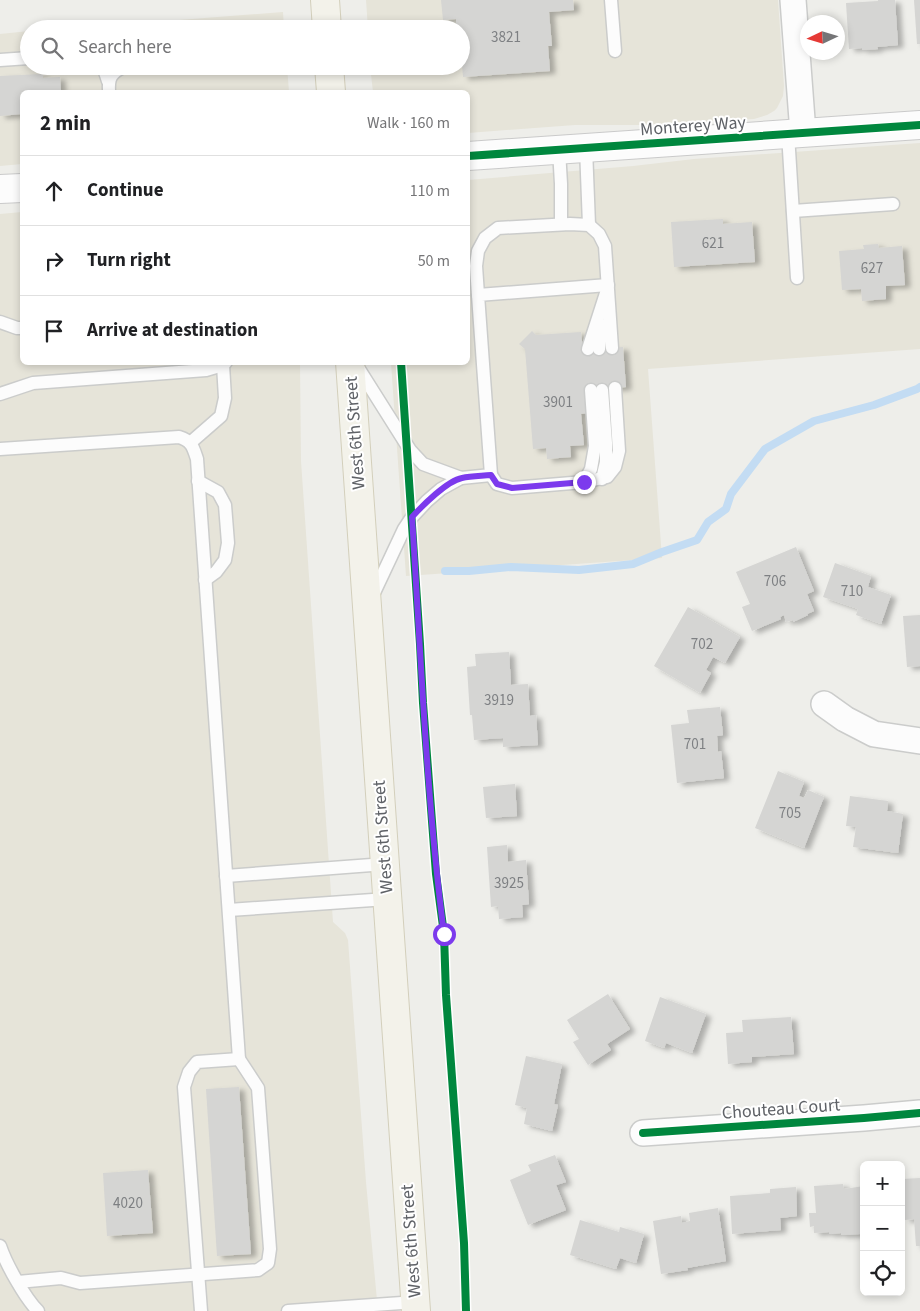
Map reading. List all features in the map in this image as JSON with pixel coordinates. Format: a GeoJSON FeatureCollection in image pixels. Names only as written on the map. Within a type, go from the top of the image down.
{"type":"FeatureCollection","features":[{"type":"Feature","properties":{"kind":"main road"},"geometry":{"type":"LineString","coordinates":[[324,0],[325,20]]}},
{"type":"Feature","properties":{"kind":"main road"},"geometry":{"type":"LineString","coordinates":[[330,75],[331,90]]}},
{"type":"Feature","properties":{"kind":"main road","name":"West 6th Street"},"geometry":{"type":"LineString","coordinates":[[350,365],[416,1307]]}},
{"type":"Feature","properties":{"kind":"street"},"geometry":{"type":"LineString","coordinates":[[793,0],[795,134]]}},
{"type":"Feature","properties":{"kind":"street","name":"Monterey Way"},"geometry":{"type":"LineString","coordinates":[[470,156],[920,125]]}},
{"type":"Feature","properties":{"kind":"street"},"geometry":{"type":"LineString","coordinates":[[0,190],[20,188]]}},
{"type":"Feature","properties":{"kind":"street"},"geometry":{"type":"LineString","coordinates":[[824,704],[844,719],[874,734],[920,741]]}},
{"type":"Feature","properties":{"kind":"street","name":"Chouteau Court"},"geometry":{"type":"LineString","coordinates":[[643,1133],[920,1113]]}},
{"type":"Feature","properties":{"kind":"lane"},"geometry":{"type":"LineString","coordinates":[[611,0],[615,51]]}},
{"type":"Feature","properties":{"kind":"lane"},"geometry":{"type":"LineString","coordinates":[[0,60],[20,59]]}},
{"type":"Feature","properties":{"kind":"lane"},"geometry":{"type":"LineString","coordinates":[[108,87],[113,75]]}},
{"type":"Feature","properties":{"kind":"lane"},"geometry":{"type":"LineString","coordinates":[[795,134],[793,212],[797,278]]}},
{"type":"Feature","properties":{"kind":"lane"},"geometry":{"type":"LineString","coordinates":[[586,148],[589,225]]}},
{"type":"Feature","properties":{"kind":"lane"},"geometry":{"type":"LineString","coordinates":[[559,150],[561,224]]}},
{"type":"Feature","properties":{"kind":"lane"},"geometry":{"type":"LineString","coordinates":[[793,212],[893,204]]}},
{"type":"Feature","properties":{"kind":"lane"},"geometry":{"type":"LineString","coordinates":[[584,482],[591,469],[602,389],[619,452],[616,467],[608,477],[584,482],[512,488],[497,484],[491,475],[476,266],[478,251],[485,238],[498,228],[561,224],[589,225],[599,234],[605,246],[608,286],[600,348],[608,286]]}},
{"type":"Feature","properties":{"kind":"lane"},"geometry":{"type":"LineString","coordinates":[[478,295],[608,286]]}},
{"type":"Feature","properties":{"kind":"lane"},"geometry":{"type":"LineString","coordinates":[[0,322],[20,328]]}},
{"type":"Feature","properties":{"kind":"lane"},"geometry":{"type":"LineString","coordinates":[[0,394],[33,383],[206,370],[222,365]]}},
{"type":"Feature","properties":{"kind":"lane"},"geometry":{"type":"LineString","coordinates":[[190,443],[221,416],[225,398],[225,365]]}},
{"type":"Feature","properties":{"kind":"lane"},"geometry":{"type":"LineString","coordinates":[[357,365],[410,450],[423,464],[460,478]]}},
{"type":"Feature","properties":{"kind":"lane"},"geometry":{"type":"LineString","coordinates":[[0,449],[179,437],[187,439],[193,447],[197,459],[239,1059],[258,1088],[270,1249],[268,1264],[258,1270],[80,1283],[61,1278],[18,1282]]}},
{"type":"Feature","properties":{"kind":"lane"},"geometry":{"type":"LineString","coordinates":[[367,608],[404,529],[412,517],[441,489],[460,478],[491,475]]}},
{"type":"Feature","properties":{"kind":"lane"},"geometry":{"type":"LineString","coordinates":[[198,480],[218,492],[225,505],[228,543],[225,560],[216,572],[205,580]]}},
{"type":"Feature","properties":{"kind":"lane"},"geometry":{"type":"LineString","coordinates":[[226,876],[385,864]]}},
{"type":"Feature","properties":{"kind":"lane"},"geometry":{"type":"LineString","coordinates":[[229,910],[388,899]]}},
{"type":"Feature","properties":{"kind":"lane"},"geometry":{"type":"LineString","coordinates":[[201,1311],[184,1087],[189,1072],[197,1062],[239,1059]]}},
{"type":"Feature","properties":{"kind":"lane"},"geometry":{"type":"LineString","coordinates":[[0,1246],[4,1268],[18,1282],[31,1304],[38,1311]]}},
{"type":"Feature","properties":{"kind":"lane"},"geometry":{"type":"LineString","coordinates":[[288,1311],[416,1307]]}},
{"type":"Feature","properties":{"kind":"shaded area"},"geometry":{"type":"Polygon","coordinates":[[[366,0],[778,0],[784,86],[783,96],[774,111],[754,119],[639,125],[575,125],[470,133],[470,90],[373,90],[371,75],[470,75],[470,20],[367,20],[366,0]]]}},
{"type":"Feature","properties":{"kind":"shaded area"},"geometry":{"type":"Polygon","coordinates":[[[283,12],[283,20],[179,20],[283,12]]]}},
{"type":"Feature","properties":{"kind":"shaded area"},"geometry":{"type":"Polygon","coordinates":[[[20,32],[20,75],[288,75],[289,90],[20,90],[20,164],[0,166],[0,34],[20,32]]]}},
{"type":"Feature","properties":{"kind":"shaded area"},"geometry":{"type":"Polygon","coordinates":[[[920,143],[920,349],[648,369],[662,558],[406,576],[391,365],[470,365],[470,180],[694,159],[920,143]]]}},
{"type":"Feature","properties":{"kind":"shaded area"},"geometry":{"type":"Polygon","coordinates":[[[20,212],[20,365],[300,365],[301,461],[333,922],[345,933],[348,940],[366,1182],[378,1311],[0,1311],[0,214],[20,212]]]}},
{"type":"Feature","properties":{"kind":"building"},"geometry":{"type":"Polygon","coordinates":[[[441,0],[573,0],[574,10],[549,12],[552,46],[548,46],[550,71],[463,77],[463,75],[470,75],[470,20],[443,20],[441,0]]]}},
{"type":"Feature","properties":{"kind":"building"},"geometry":{"type":"Polygon","coordinates":[[[895,0],[898,45],[877,47],[878,49],[849,49],[846,3],[895,0]]]}},
{"type":"Feature","properties":{"kind":"building"},"geometry":{"type":"Polygon","coordinates":[[[914,0],[920,0],[920,44],[917,44],[914,0]]]}},
{"type":"Feature","properties":{"kind":"building"},"geometry":{"type":"Polygon","coordinates":[[[43,75],[43,78],[60,77],[61,90],[20,90],[20,114],[0,116],[0,76],[43,75]]]}},
{"type":"Feature","properties":{"kind":"building"},"geometry":{"type":"Polygon","coordinates":[[[723,219],[723,224],[752,222],[755,262],[674,267],[671,222],[723,219]]]}},
{"type":"Feature","properties":{"kind":"building"},"geometry":{"type":"Polygon","coordinates":[[[878,244],[879,248],[902,246],[905,285],[886,286],[886,299],[862,301],[861,289],[842,290],[839,251],[864,249],[863,245],[878,244]]]}},
{"type":"Feature","properties":{"kind":"building"},"geometry":{"type":"Polygon","coordinates":[[[532,331],[536,335],[581,332],[583,350],[623,347],[626,387],[586,391],[588,413],[581,414],[584,445],[570,446],[571,457],[547,459],[546,448],[533,449],[525,349],[519,344],[532,331]]]}},
{"type":"Feature","properties":{"kind":"building"},"geometry":{"type":"Polygon","coordinates":[[[796,547],[814,591],[807,594],[814,611],[793,622],[793,620],[786,622],[784,615],[780,617],[781,619],[752,631],[742,607],[750,604],[736,572],[796,547]]]}},
{"type":"Feature","properties":{"kind":"building"},"geometry":{"type":"Polygon","coordinates":[[[835,563],[871,576],[868,587],[891,595],[881,624],[856,615],[858,609],[823,597],[835,563]]]}},
{"type":"Feature","properties":{"kind":"building"},"geometry":{"type":"Polygon","coordinates":[[[688,607],[740,637],[725,663],[713,657],[706,670],[711,673],[700,693],[654,666],[688,607]]]}},
{"type":"Feature","properties":{"kind":"building"},"geometry":{"type":"Polygon","coordinates":[[[920,615],[920,666],[907,667],[903,616],[920,615]]]}},
{"type":"Feature","properties":{"kind":"building"},"geometry":{"type":"Polygon","coordinates":[[[509,652],[511,685],[528,684],[530,716],[536,715],[538,745],[503,747],[503,738],[474,740],[472,715],[470,715],[467,667],[476,666],[475,654],[509,652]]]}},
{"type":"Feature","properties":{"kind":"building"},"geometry":{"type":"Polygon","coordinates":[[[720,707],[723,735],[717,736],[718,752],[721,751],[724,778],[677,783],[671,725],[689,723],[687,710],[720,707]]]}},
{"type":"Feature","properties":{"kind":"building"},"geometry":{"type":"Polygon","coordinates":[[[778,771],[804,782],[799,796],[804,798],[808,790],[824,797],[804,848],[755,828],[778,771]]]}},
{"type":"Feature","properties":{"kind":"building"},"geometry":{"type":"Polygon","coordinates":[[[515,784],[517,816],[486,818],[483,787],[515,784]]]}},
{"type":"Feature","properties":{"kind":"building"},"geometry":{"type":"Polygon","coordinates":[[[850,796],[888,801],[887,811],[903,814],[898,853],[853,847],[856,827],[846,826],[850,796]]]}},
{"type":"Feature","properties":{"kind":"building"},"geometry":{"type":"Polygon","coordinates":[[[507,845],[508,862],[526,860],[529,904],[522,905],[523,917],[499,919],[498,906],[491,907],[487,847],[507,845]]]}},
{"type":"Feature","properties":{"kind":"building"},"geometry":{"type":"Polygon","coordinates":[[[608,994],[630,1029],[607,1044],[611,1050],[588,1065],[573,1042],[579,1039],[567,1020],[608,994]]]}},
{"type":"Feature","properties":{"kind":"building"},"geometry":{"type":"Polygon","coordinates":[[[660,997],[706,1014],[692,1053],[666,1043],[664,1048],[645,1041],[660,997]]]}},
{"type":"Feature","properties":{"kind":"building"},"geometry":{"type":"Polygon","coordinates":[[[791,1017],[794,1054],[752,1057],[752,1062],[728,1064],[726,1033],[743,1032],[742,1020],[791,1017]]]}},
{"type":"Feature","properties":{"kind":"building"},"geometry":{"type":"Polygon","coordinates":[[[526,1056],[562,1064],[554,1104],[558,1105],[552,1131],[524,1124],[527,1108],[515,1105],[526,1056]]]}},
{"type":"Feature","properties":{"kind":"building"},"geometry":{"type":"Polygon","coordinates":[[[239,1087],[251,1254],[217,1256],[206,1089],[239,1087]]]}},
{"type":"Feature","properties":{"kind":"building"},"geometry":{"type":"Polygon","coordinates":[[[555,1155],[566,1182],[556,1185],[566,1210],[528,1225],[510,1180],[531,1171],[528,1165],[555,1155]]]}},
{"type":"Feature","properties":{"kind":"building"},"geometry":{"type":"Polygon","coordinates":[[[148,1170],[153,1233],[107,1236],[103,1173],[148,1170]]]}},
{"type":"Feature","properties":{"kind":"building"},"geometry":{"type":"Polygon","coordinates":[[[920,1178],[920,1246],[916,1246],[914,1219],[905,1220],[905,1179],[920,1178]]]}},
{"type":"Feature","properties":{"kind":"building"},"geometry":{"type":"Polygon","coordinates":[[[843,1184],[844,1189],[860,1187],[860,1234],[814,1233],[814,1226],[810,1227],[809,1213],[816,1213],[814,1186],[843,1184]]]}},
{"type":"Feature","properties":{"kind":"building"},"geometry":{"type":"Polygon","coordinates":[[[796,1187],[797,1216],[780,1218],[781,1230],[732,1234],[730,1196],[770,1193],[770,1189],[796,1187]]]}},
{"type":"Feature","properties":{"kind":"building"},"geometry":{"type":"Polygon","coordinates":[[[718,1208],[726,1261],[661,1274],[653,1221],[681,1216],[682,1223],[690,1221],[689,1213],[718,1208]]]}},
{"type":"Feature","properties":{"kind":"building"},"geometry":{"type":"Polygon","coordinates":[[[580,1220],[619,1232],[620,1227],[644,1234],[636,1263],[620,1258],[616,1269],[570,1255],[580,1220]]]}},
{"type":"Feature","properties":{"kind":"waterway"},"geometry":{"type":"LineString","coordinates":[[445,571],[511,567],[579,570],[633,564],[697,540],[708,522],[726,509],[731,494],[765,449],[814,421],[874,405],[920,387]]}},
{"type":"Feature","properties":{"kind":"cycle path"},"geometry":{"type":"LineString","coordinates":[[470,156],[920,125]]}},
{"type":"Feature","properties":{"kind":"cycle path"},"geometry":{"type":"LineString","coordinates":[[401,365],[423,703],[436,874],[444,934],[446,995],[464,1243],[466,1311]]}},
{"type":"Feature","properties":{"kind":"cycle path"},"geometry":{"type":"LineString","coordinates":[[643,1133],[920,1113]]}},
{"type":"Feature","properties":{"kind":"route"},"geometry":{"type":"LineString","coordinates":[[444,934],[436,874],[423,703],[412,517],[441,489],[460,478],[491,475],[497,484],[512,488],[584,482]]}}]}
